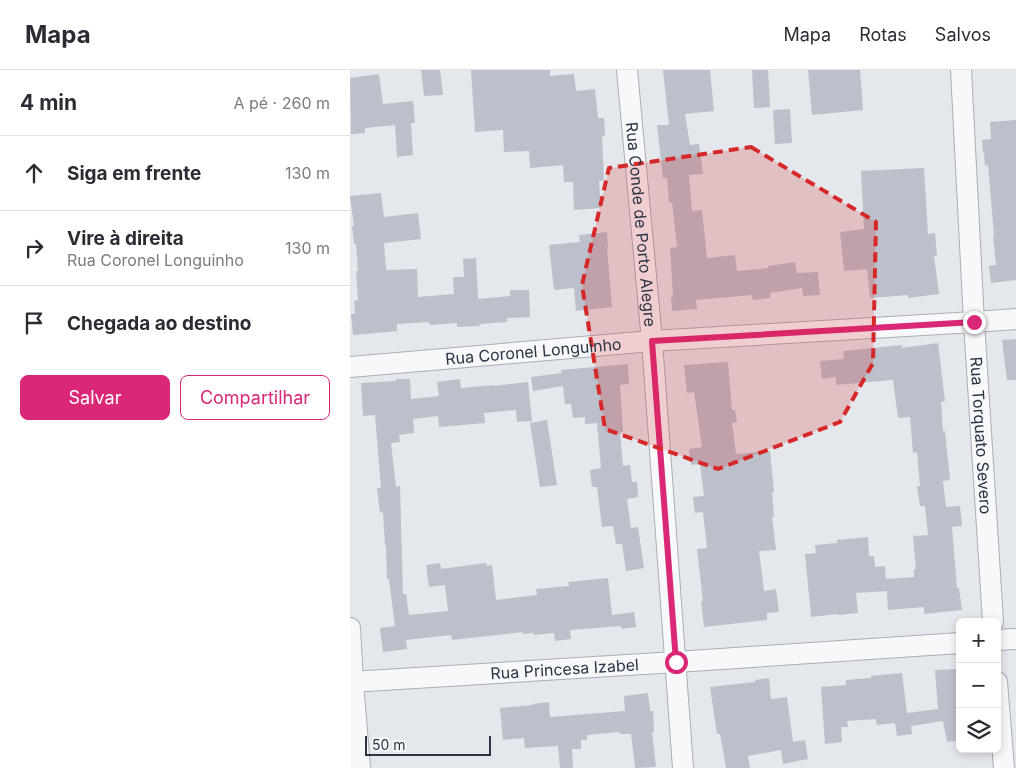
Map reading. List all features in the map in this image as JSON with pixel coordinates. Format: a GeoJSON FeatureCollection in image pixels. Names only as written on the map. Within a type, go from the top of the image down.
{"type":"FeatureCollection","features":[{"type":"Feature","properties":{"kind":"street","name":"Rua Conde de Porto Alegre"},"geometry":{"type":"LineString","coordinates":[[627,70],[652,341],[683,768]]}},
{"type":"Feature","properties":{"kind":"street","name":"Rua Torquato Severo"},"geometry":{"type":"LineString","coordinates":[[961,70],[974,322],[993,618]]}},
{"type":"Feature","properties":{"kind":"street","name":"Rua Coronel Longuinho"},"geometry":{"type":"LineString","coordinates":[[350,367],[652,341],[1016,319]]}},
{"type":"Feature","properties":{"kind":"street"},"geometry":{"type":"LineString","coordinates":[[350,628],[351,682],[360,768]]}},
{"type":"Feature","properties":{"kind":"street"},"geometry":{"type":"LineString","coordinates":[[1001,640],[1016,639]]}},
{"type":"Feature","properties":{"kind":"street","name":"Rua Princesa Izabel"},"geometry":{"type":"LineString","coordinates":[[351,682],[956,642]]}},
{"type":"Feature","properties":{"kind":"street"},"geometry":{"type":"LineString","coordinates":[[999,708],[1004,768]]}},
{"type":"Feature","properties":{"kind":"highlighted area"},"geometry":{"type":"Polygon","coordinates":[[[751,147],[876,222],[873,363],[840,422],[718,469],[605,429],[582,285],[609,168],[751,147]]]}},
{"type":"Feature","properties":{"kind":"building"},"geometry":{"type":"Polygon","coordinates":[[[421,70],[440,70],[443,95],[424,96],[421,70]]]}},
{"type":"Feature","properties":{"kind":"building"},"geometry":{"type":"Polygon","coordinates":[[[471,70],[550,70],[550,76],[574,74],[576,91],[595,89],[598,118],[604,118],[605,136],[602,136],[604,180],[599,181],[601,208],[574,210],[573,182],[564,182],[563,165],[530,168],[529,151],[504,152],[503,130],[475,132],[471,70]]]}},
{"type":"Feature","properties":{"kind":"building"},"geometry":{"type":"Polygon","coordinates":[[[663,70],[710,70],[714,111],[685,114],[690,145],[699,144],[703,174],[689,175],[692,211],[702,210],[707,258],[735,255],[737,271],[768,268],[768,266],[795,262],[797,273],[818,272],[820,295],[803,296],[802,288],[770,293],[770,298],[753,300],[752,295],[696,300],[697,309],[672,311],[670,248],[677,247],[672,202],[669,203],[667,178],[663,178],[657,125],[669,125],[663,70]]]}},
{"type":"Feature","properties":{"kind":"building"},"geometry":{"type":"Polygon","coordinates":[[[752,70],[768,70],[770,107],[754,108],[752,70]]]}},
{"type":"Feature","properties":{"kind":"building"},"geometry":{"type":"Polygon","coordinates":[[[808,70],[860,70],[863,110],[812,115],[808,70]]]}},
{"type":"Feature","properties":{"kind":"building"},"geometry":{"type":"Polygon","coordinates":[[[379,74],[383,104],[413,101],[415,123],[411,123],[413,155],[397,157],[395,125],[365,128],[365,133],[351,134],[350,78],[379,74]]]}},
{"type":"Feature","properties":{"kind":"building"},"geometry":{"type":"Polygon","coordinates":[[[790,109],[792,143],[775,144],[773,110],[790,109]]]}},
{"type":"Feature","properties":{"kind":"building"},"geometry":{"type":"Polygon","coordinates":[[[1016,120],[1016,280],[991,283],[989,266],[996,265],[988,165],[985,166],[982,140],[991,139],[990,122],[1016,120]]]}},
{"type":"Feature","properties":{"kind":"building"},"geometry":{"type":"Polygon","coordinates":[[[924,168],[928,234],[935,233],[937,256],[934,256],[939,294],[908,298],[908,295],[870,298],[867,269],[844,271],[840,232],[864,229],[861,171],[924,168]]]}},
{"type":"Feature","properties":{"kind":"building"},"geometry":{"type":"Polygon","coordinates":[[[381,193],[384,217],[418,213],[421,239],[384,243],[386,270],[417,269],[418,297],[454,294],[453,277],[464,277],[463,259],[476,258],[478,299],[510,296],[510,290],[529,290],[530,317],[507,318],[507,322],[479,324],[480,326],[457,327],[457,323],[430,325],[429,322],[397,324],[397,331],[353,335],[351,314],[355,314],[354,301],[358,300],[356,271],[358,271],[350,196],[381,193]]]}},
{"type":"Feature","properties":{"kind":"building"},"geometry":{"type":"Polygon","coordinates":[[[607,232],[612,307],[576,311],[574,288],[554,290],[549,245],[580,242],[579,235],[607,232]]]}},
{"type":"Feature","properties":{"kind":"building"},"geometry":{"type":"Polygon","coordinates":[[[1016,339],[1016,380],[1007,380],[1002,340],[1016,339]]]}},
{"type":"Feature","properties":{"kind":"building"},"geometry":{"type":"Polygon","coordinates":[[[938,343],[945,401],[941,402],[943,431],[945,431],[950,480],[943,481],[946,507],[960,506],[962,526],[952,527],[957,588],[959,588],[962,610],[924,614],[924,607],[888,610],[886,579],[914,577],[914,569],[916,569],[913,536],[928,535],[925,506],[920,506],[917,486],[920,486],[917,452],[913,453],[910,417],[898,418],[893,380],[836,385],[836,377],[822,379],[820,361],[844,359],[843,351],[902,345],[902,348],[938,343]]]}},
{"type":"Feature","properties":{"kind":"building"},"geometry":{"type":"Polygon","coordinates":[[[728,362],[732,410],[735,410],[737,422],[732,423],[736,454],[770,451],[774,492],[772,492],[774,517],[772,517],[776,550],[759,551],[764,591],[776,589],[779,612],[767,613],[767,620],[704,627],[697,549],[707,548],[703,512],[695,513],[693,497],[704,496],[700,464],[691,465],[689,449],[702,447],[694,392],[687,393],[684,365],[728,362]]]}},
{"type":"Feature","properties":{"kind":"building"},"geometry":{"type":"Polygon","coordinates":[[[628,364],[629,384],[620,385],[623,432],[620,432],[623,466],[630,465],[632,482],[637,482],[638,497],[627,499],[631,528],[638,527],[644,568],[626,571],[622,544],[616,544],[613,526],[602,527],[597,487],[592,487],[590,470],[601,468],[597,423],[585,424],[585,417],[573,418],[571,404],[565,404],[563,386],[533,391],[531,377],[562,373],[561,370],[628,364]]]}},
{"type":"Feature","properties":{"kind":"building"},"geometry":{"type":"Polygon","coordinates":[[[396,379],[410,379],[411,399],[439,396],[437,382],[460,379],[461,388],[528,382],[532,421],[517,422],[516,410],[484,413],[485,423],[439,427],[438,416],[413,419],[414,433],[399,435],[400,442],[391,443],[396,487],[400,486],[403,594],[406,594],[409,615],[448,611],[445,585],[429,587],[426,565],[440,563],[441,569],[486,563],[487,566],[492,565],[496,600],[537,595],[536,589],[569,586],[568,582],[608,578],[612,615],[634,612],[636,627],[622,629],[621,626],[570,630],[571,639],[555,641],[554,633],[534,635],[534,633],[523,634],[523,632],[452,640],[451,635],[406,640],[407,649],[383,652],[380,628],[395,626],[389,579],[387,579],[383,512],[380,513],[377,488],[381,488],[375,415],[363,416],[361,383],[396,381],[396,379]]]}},
{"type":"Feature","properties":{"kind":"building"},"geometry":{"type":"Polygon","coordinates":[[[547,420],[557,485],[540,487],[530,423],[547,420]]]}},
{"type":"Feature","properties":{"kind":"building"},"geometry":{"type":"Polygon","coordinates":[[[868,537],[869,556],[874,556],[875,567],[885,566],[887,591],[856,593],[858,613],[811,617],[805,554],[816,553],[815,545],[837,543],[837,540],[868,537]]]}},
{"type":"Feature","properties":{"kind":"building"},"geometry":{"type":"Polygon","coordinates":[[[956,669],[956,741],[947,742],[943,721],[911,726],[912,734],[897,736],[895,723],[877,725],[876,719],[847,721],[848,727],[841,727],[842,742],[825,744],[821,687],[846,685],[846,680],[902,673],[907,713],[938,709],[935,670],[956,669]]]}},
{"type":"Feature","properties":{"kind":"building"},"geometry":{"type":"Polygon","coordinates":[[[769,678],[771,699],[787,697],[793,742],[805,740],[808,759],[783,764],[781,750],[748,756],[750,768],[726,768],[720,734],[717,734],[710,687],[755,682],[755,680],[769,678]]]}},
{"type":"Feature","properties":{"kind":"building"},"geometry":{"type":"Polygon","coordinates":[[[648,693],[650,711],[653,711],[654,732],[652,732],[656,767],[635,768],[631,734],[620,734],[619,732],[587,735],[587,740],[581,740],[581,749],[572,749],[573,768],[560,768],[558,746],[525,748],[524,738],[503,740],[500,708],[549,702],[550,717],[625,711],[624,696],[648,693]]]}},
{"type":"Feature","properties":{"kind":"route"},"geometry":{"type":"LineString","coordinates":[[676,662],[652,341],[974,322]]}}]}
